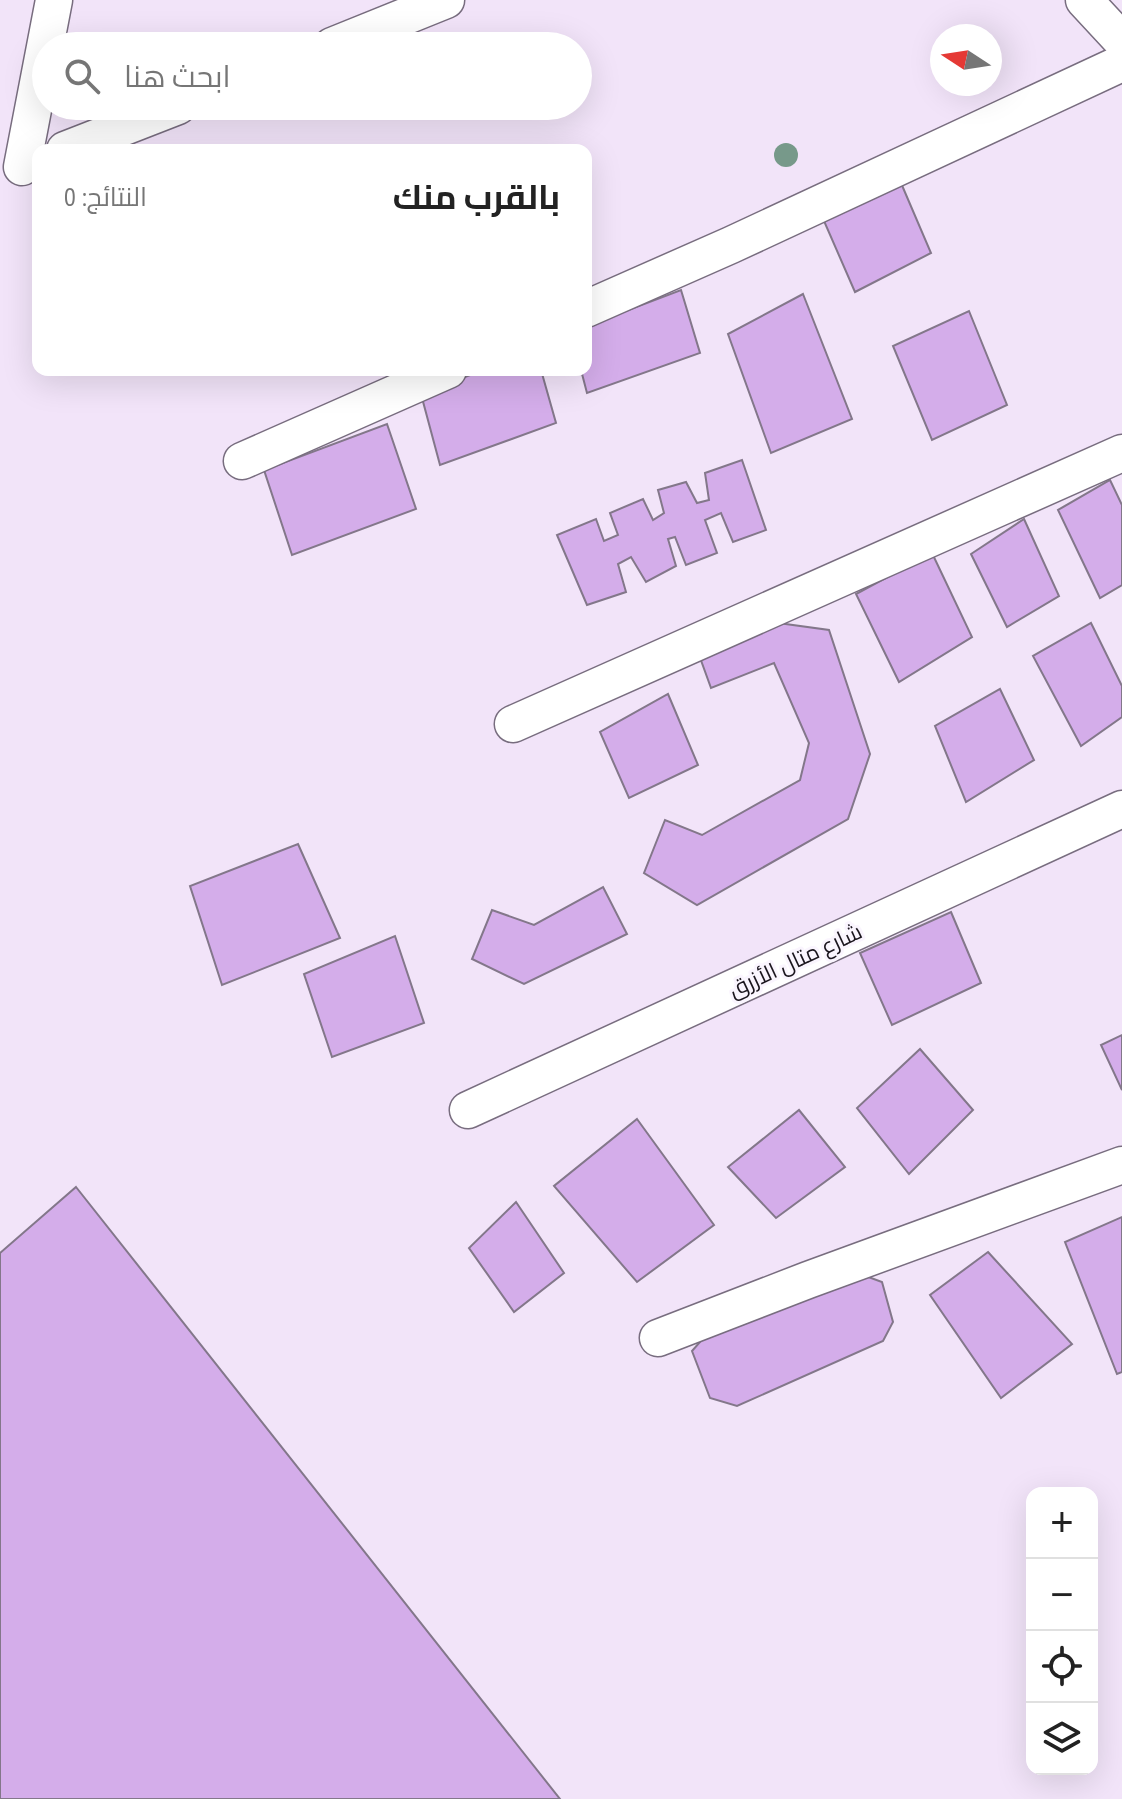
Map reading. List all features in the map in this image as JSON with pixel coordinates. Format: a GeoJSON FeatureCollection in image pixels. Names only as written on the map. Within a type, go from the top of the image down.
{"type":"FeatureCollection","features":[{"type":"Feature","properties":{"kind":"street"},"geometry":{"type":"LineString","coordinates":[[48,32],[54,0]]}},
{"type":"Feature","properties":{"kind":"street"},"geometry":{"type":"LineString","coordinates":[[367,32],[446,0]]}},
{"type":"Feature","properties":{"kind":"street"},"geometry":{"type":"LineString","coordinates":[[1084,0],[1122,41]]}},
{"type":"Feature","properties":{"kind":"street"},"geometry":{"type":"LineString","coordinates":[[592,306],[1122,63]]}},
{"type":"Feature","properties":{"kind":"street"},"geometry":{"type":"LineString","coordinates":[[20,168],[32,109]]}},
{"type":"Feature","properties":{"kind":"street"},"geometry":{"type":"LineString","coordinates":[[80,144],[142,120]]}},
{"type":"Feature","properties":{"kind":"street"},"geometry":{"type":"LineString","coordinates":[[0,133],[20,168]]}},
{"type":"Feature","properties":{"kind":"street"},"geometry":{"type":"LineString","coordinates":[[242,461],[434,376]]}},
{"type":"Feature","properties":{"kind":"street"},"geometry":{"type":"LineString","coordinates":[[513,724],[1122,453]]}},
{"type":"Feature","properties":{"kind":"street","name":"شارع متال الأزرق"},"geometry":{"type":"LineString","coordinates":[[468,1110],[1122,809]]}},
{"type":"Feature","properties":{"kind":"street"},"geometry":{"type":"LineString","coordinates":[[658,1338],[1122,1165]]}},
{"type":"Feature","properties":{"kind":"building"},"geometry":{"type":"Polygon","coordinates":[[[901,183],[931,253],[855,292],[824,221],[901,183]]]}},
{"type":"Feature","properties":{"kind":"building"},"geometry":{"type":"Polygon","coordinates":[[[681,290],[700,353],[587,393],[583,376],[592,376],[592,324],[681,290]]]}},
{"type":"Feature","properties":{"kind":"building"},"geometry":{"type":"Polygon","coordinates":[[[803,294],[852,419],[771,453],[728,334],[803,294]]]}},
{"type":"Feature","properties":{"kind":"building"},"geometry":{"type":"Polygon","coordinates":[[[969,311],[1007,405],[932,440],[893,346],[969,311]]]}},
{"type":"Feature","properties":{"kind":"building"},"geometry":{"type":"Polygon","coordinates":[[[468,376],[543,376],[556,423],[440,465],[421,394],[468,376]]]}},
{"type":"Feature","properties":{"kind":"building"},"geometry":{"type":"Polygon","coordinates":[[[387,424],[416,509],[292,555],[264,470],[387,424]]]}},
{"type":"Feature","properties":{"kind":"building"},"geometry":{"type":"Polygon","coordinates":[[[742,460],[766,530],[733,542],[721,513],[705,520],[717,553],[686,565],[675,537],[668,539],[676,566],[646,582],[631,557],[618,564],[626,592],[587,605],[557,535],[596,519],[604,541],[618,535],[610,513],[643,499],[653,520],[664,513],[658,490],[686,482],[697,503],[709,500],[705,473],[742,460]]]}},
{"type":"Feature","properties":{"kind":"building"},"geometry":{"type":"Polygon","coordinates":[[[1110,480],[1122,505],[1122,585],[1100,598],[1058,510],[1110,480]]]}},
{"type":"Feature","properties":{"kind":"building"},"geometry":{"type":"Polygon","coordinates":[[[1024,519],[1059,596],[1007,627],[971,554],[1024,519]]]}},
{"type":"Feature","properties":{"kind":"building"},"geometry":{"type":"Polygon","coordinates":[[[932,553],[972,637],[899,682],[856,594],[932,553]]]}},
{"type":"Feature","properties":{"kind":"building"},"geometry":{"type":"Polygon","coordinates":[[[771,622],[829,630],[870,754],[848,819],[697,905],[644,873],[665,820],[702,835],[800,780],[809,743],[774,663],[711,688],[698,652],[771,622]]]}},
{"type":"Feature","properties":{"kind":"building"},"geometry":{"type":"Polygon","coordinates":[[[1091,623],[1122,686],[1122,717],[1081,746],[1033,656],[1091,623]]]}},
{"type":"Feature","properties":{"kind":"building"},"geometry":{"type":"Polygon","coordinates":[[[1000,689],[1034,760],[966,802],[935,726],[1000,689]]]}},
{"type":"Feature","properties":{"kind":"building"},"geometry":{"type":"Polygon","coordinates":[[[668,694],[698,765],[629,798],[600,732],[668,694]]]}},
{"type":"Feature","properties":{"kind":"building"},"geometry":{"type":"Polygon","coordinates":[[[298,844],[340,938],[222,985],[190,886],[298,844]]]}},
{"type":"Feature","properties":{"kind":"building"},"geometry":{"type":"Polygon","coordinates":[[[603,887],[627,934],[524,984],[472,959],[492,910],[534,925],[603,887]]]}},
{"type":"Feature","properties":{"kind":"building"},"geometry":{"type":"Polygon","coordinates":[[[951,912],[981,983],[892,1025],[860,953],[951,912]]]}},
{"type":"Feature","properties":{"kind":"building"},"geometry":{"type":"Polygon","coordinates":[[[395,936],[424,1023],[332,1057],[304,974],[395,936]]]}},
{"type":"Feature","properties":{"kind":"building"},"geometry":{"type":"Polygon","coordinates":[[[1122,1035],[1122,1090],[1101,1045],[1122,1035]]]}},
{"type":"Feature","properties":{"kind":"building"},"geometry":{"type":"Polygon","coordinates":[[[920,1049],[973,1110],[909,1174],[857,1108],[920,1049]]]}},
{"type":"Feature","properties":{"kind":"building"},"geometry":{"type":"Polygon","coordinates":[[[799,1110],[845,1167],[776,1218],[728,1167],[799,1110]]]}},
{"type":"Feature","properties":{"kind":"building"},"geometry":{"type":"Polygon","coordinates":[[[637,1119],[714,1225],[637,1282],[554,1186],[637,1119]]]}},
{"type":"Feature","properties":{"kind":"building"},"geometry":{"type":"Polygon","coordinates":[[[76,1187],[560,1799],[0,1799],[0,1253],[76,1187]]]}},
{"type":"Feature","properties":{"kind":"building"},"geometry":{"type":"Polygon","coordinates":[[[516,1202],[564,1273],[514,1312],[469,1248],[516,1202]]]}},
{"type":"Feature","properties":{"kind":"building"},"geometry":{"type":"Polygon","coordinates":[[[1122,1217],[1122,1372],[1117,1374],[1065,1242],[1122,1217]]]}},
{"type":"Feature","properties":{"kind":"building"},"geometry":{"type":"Polygon","coordinates":[[[988,1252],[1072,1344],[1001,1398],[930,1295],[988,1252]]]}},
{"type":"Feature","properties":{"kind":"building"},"geometry":{"type":"Polygon","coordinates":[[[863,1275],[882,1282],[893,1322],[883,1341],[737,1406],[710,1398],[692,1351],[706,1335],[863,1275]]]}}]}
